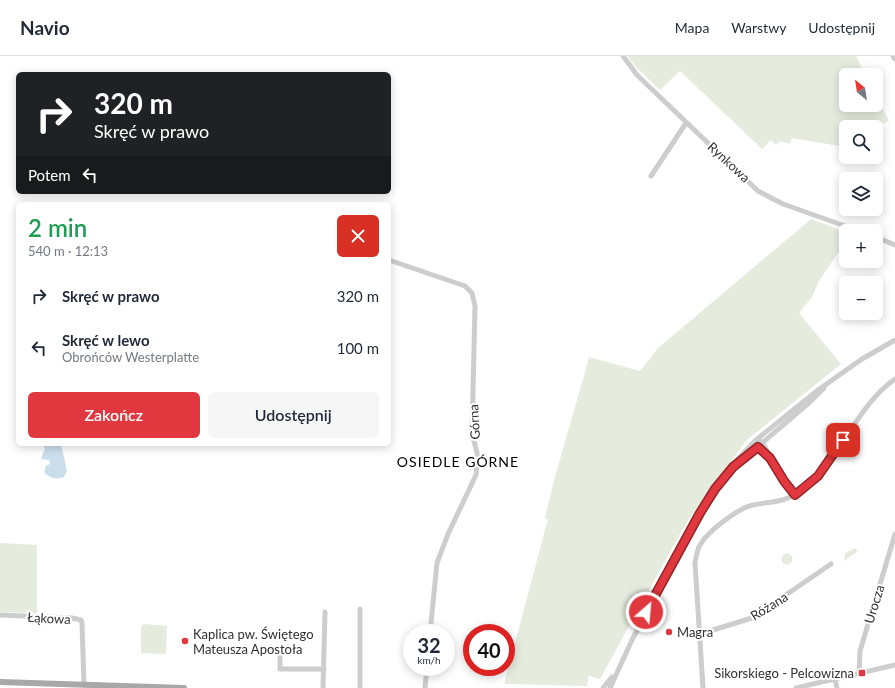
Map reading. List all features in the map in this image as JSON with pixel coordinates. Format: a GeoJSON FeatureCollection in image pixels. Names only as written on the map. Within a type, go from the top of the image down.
{"type":"FeatureCollection","features":[{"type":"Feature","properties":{"kind":"main road"},"geometry":{"type":"LineString","coordinates":[[0,682],[184,688]]}},
{"type":"Feature","properties":{"kind":"street","name":"Rynkowa"},"geometry":{"type":"LineString","coordinates":[[623,56],[637,75],[758,191],[783,204],[839,224]]}},
{"type":"Feature","properties":{"kind":"street"},"geometry":{"type":"LineString","coordinates":[[651,176],[686,123]]}},
{"type":"Feature","properties":{"kind":"street"},"geometry":{"type":"LineString","coordinates":[[883,240],[895,245]]}},
{"type":"Feature","properties":{"kind":"street","name":"Górna"},"geometry":{"type":"LineString","coordinates":[[391,261],[465,286],[472,293],[475,306],[472,433],[478,457],[478,469],[448,534],[437,563],[431,624]]}},
{"type":"Feature","properties":{"kind":"street"},"geometry":{"type":"LineString","coordinates":[[603,688],[614,674],[700,513],[733,467],[756,440],[862,359],[895,340]]}},
{"type":"Feature","properties":{"kind":"street"},"geometry":{"type":"LineString","coordinates":[[703,688],[695,563],[700,546],[710,532],[744,508],[753,505],[774,503],[795,495],[818,476],[857,419],[882,388],[895,379]]}},
{"type":"Feature","properties":{"kind":"street"},"geometry":{"type":"LineString","coordinates":[[733,467],[810,402],[827,385]]}},
{"type":"Feature","properties":{"kind":"street"},"geometry":{"type":"LineString","coordinates":[[756,440],[762,442],[784,481],[795,495]]}},
{"type":"Feature","properties":{"kind":"street"},"geometry":{"type":"LineString","coordinates":[[756,440],[758,447],[770,458]]}},
{"type":"Feature","properties":{"kind":"street","name":"Urocza"},"geometry":{"type":"LineString","coordinates":[[859,674],[860,651],[894,543],[895,534]]}},
{"type":"Feature","properties":{"kind":"street","name":"Różana"},"geometry":{"type":"LineString","coordinates":[[700,634],[752,618],[831,564]]}},
{"type":"Feature","properties":{"kind":"street"},"geometry":{"type":"LineString","coordinates":[[360,609],[360,688]]}},
{"type":"Feature","properties":{"kind":"street"},"geometry":{"type":"LineString","coordinates":[[323,688],[326,612]]}},
{"type":"Feature","properties":{"kind":"street","name":"Łąkowa"},"geometry":{"type":"LineString","coordinates":[[0,615],[72,618],[81,620],[84,685]]}},
{"type":"Feature","properties":{"kind":"street"},"geometry":{"type":"LineString","coordinates":[[280,649],[280,669],[324,669]]}},
{"type":"Feature","properties":{"kind":"street"},"geometry":{"type":"LineString","coordinates":[[796,688],[895,665]]}},
{"type":"Feature","properties":{"kind":"street"},"geometry":{"type":"LineString","coordinates":[[610,688],[614,674]]}},
{"type":"Feature","properties":{"kind":"street"},"geometry":{"type":"LineString","coordinates":[[426,688],[427,676]]}},
{"type":"Feature","properties":{"kind":"street"},"geometry":{"type":"LineString","coordinates":[[835,679],[837,688]]}},
{"type":"Feature","properties":{"kind":"shaded area"},"geometry":{"type":"Polygon","coordinates":[[[627,56],[856,56],[862,68],[839,68],[839,112],[883,112],[883,109],[889,121],[883,124],[883,120],[839,120],[839,146],[792,138],[790,144],[780,141],[776,145],[771,140],[762,149],[680,71],[660,90],[627,56]]]}},
{"type":"Feature","properties":{"kind":"shaded area"},"geometry":{"type":"Polygon","coordinates":[[[811,219],[839,229],[839,251],[819,281],[812,297],[799,313],[841,364],[747,440],[685,525],[600,679],[589,676],[587,686],[504,684],[506,676],[515,676],[515,643],[548,519],[545,518],[555,478],[589,357],[640,371],[658,348],[811,219]]]}},
{"type":"Feature","properties":{"kind":"shaded area"},"geometry":{"type":"Polygon","coordinates":[[[0,543],[37,545],[37,613],[0,612],[0,543]]]}},
{"type":"Feature","properties":{"kind":"shaded area"},"geometry":{"type":"Polygon","coordinates":[[[855,548],[858,551],[844,561],[845,553],[855,548]]]}},
{"type":"Feature","properties":{"kind":"shaded area"},"geometry":{"type":"Polygon","coordinates":[[[785,554],[789,554],[791,555],[791,563],[785,564],[782,561],[782,557],[785,554]]]}},
{"type":"Feature","properties":{"kind":"shaded area"},"geometry":{"type":"Polygon","coordinates":[[[144,624],[167,626],[165,654],[141,653],[141,627],[144,624]]]}},
{"type":"Feature","properties":{"kind":"water"},"geometry":{"type":"Polygon","coordinates":[[[44,446],[61,446],[67,471],[64,477],[53,478],[44,472],[46,466],[50,464],[49,460],[41,459],[45,448],[44,446]]]}},
{"type":"Feature","properties":{"kind":"place","name":"Magra"},"geometry":{"type":"Point","coordinates":[669,632]}},
{"type":"Feature","properties":{"kind":"place","name":"Kaplica pw. Świętego Mateusza Apostoła"},"geometry":{"type":"Point","coordinates":[185,641]}},
{"type":"Feature","properties":{"kind":"place","name":"Sikorskiego - Pelcowizna"},"geometry":{"type":"Point","coordinates":[862,673]}},
{"type":"Feature","properties":{"kind":"district","name":"OSIEDLE GÓRNE"},"geometry":{"type":"Point","coordinates":[458,462]}},
{"type":"Feature","properties":{"kind":"route"},"geometry":{"type":"LineString","coordinates":[[646,612],[700,513],[715,489],[733,467],[740,463],[758,447],[770,458],[784,481],[795,495],[818,476],[843,440]]}}]}
